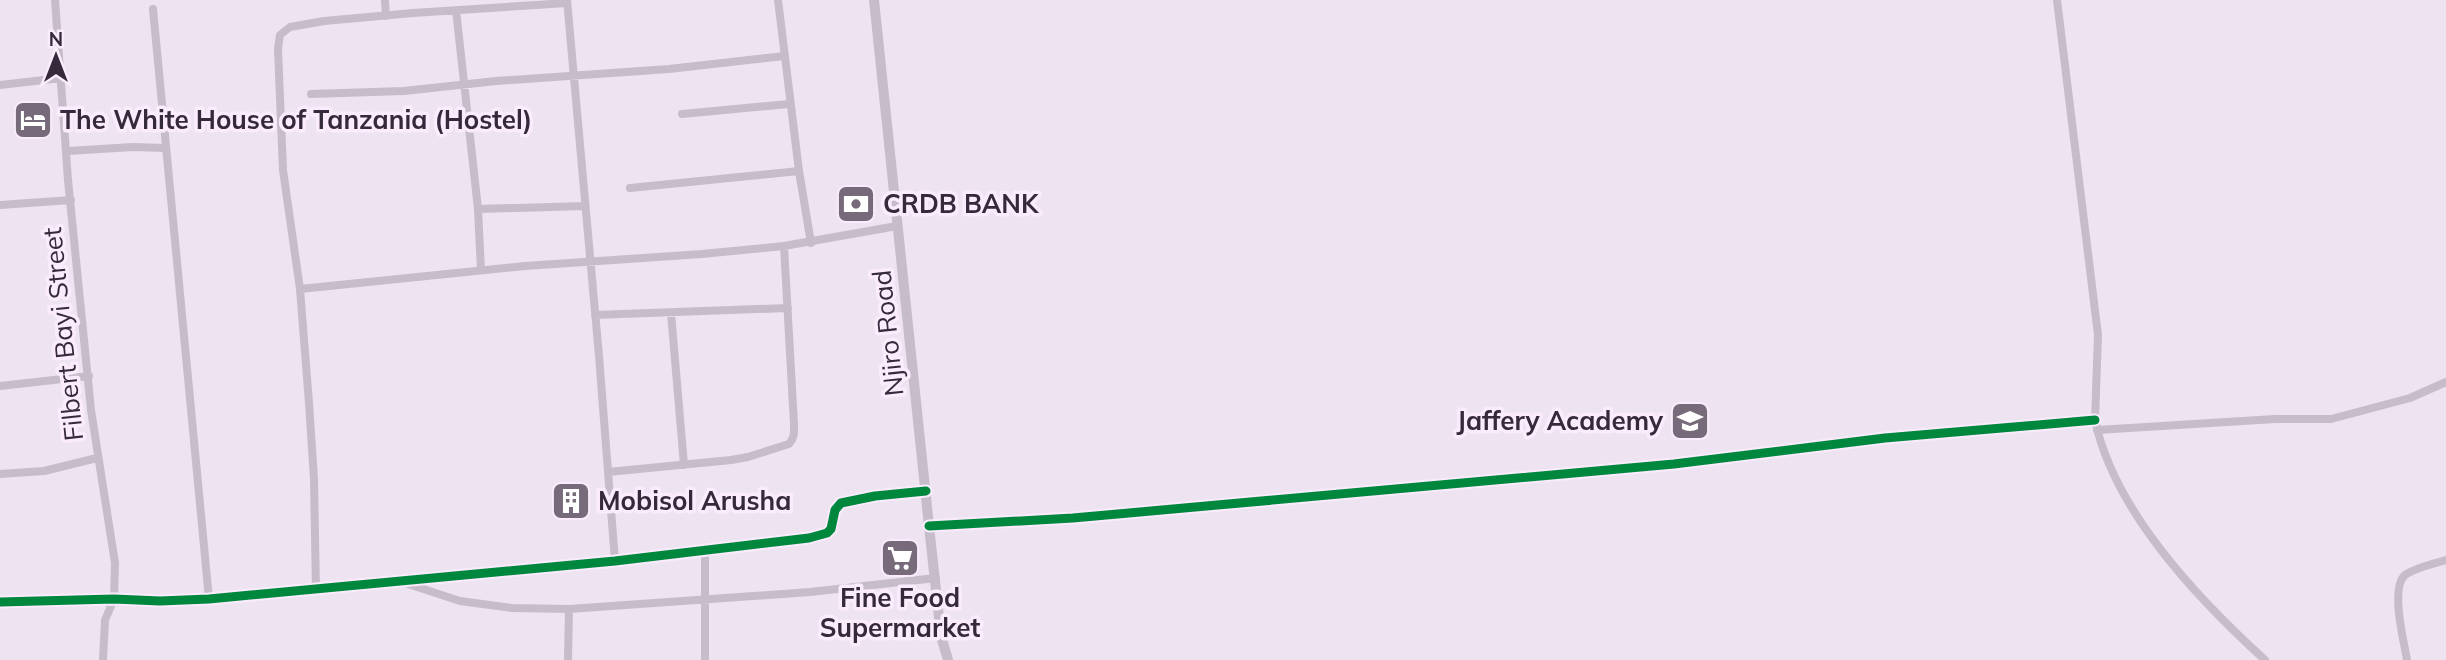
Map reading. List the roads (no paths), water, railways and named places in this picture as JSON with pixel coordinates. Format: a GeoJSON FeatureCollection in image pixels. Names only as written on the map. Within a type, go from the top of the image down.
{"type":"FeatureCollection","features":[{"type":"Feature","properties":{"kind":"street","name":"Filbert Bayi Street"},"geometry":{"type":"LineString","coordinates":[[55,0],[71,200],[97,458],[113,543],[116,582],[114,599],[105,620],[103,660]]}},
{"type":"Feature","properties":{"kind":"street"},"geometry":{"type":"LineString","coordinates":[[384,0],[386,16]]}},
{"type":"Feature","properties":{"kind":"street"},"geometry":{"type":"LineString","coordinates":[[778,0],[789,104],[811,243]]}},
{"type":"Feature","properties":{"kind":"street","name":"Njiro Road"},"geometry":{"type":"LineString","coordinates":[[874,0],[929,526],[942,636],[948,660]]}},
{"type":"Feature","properties":{"kind":"street"},"geometry":{"type":"LineString","coordinates":[[2057,0],[2098,335],[2095,420],[2097,430],[2110,466],[2127,499],[2174,566],[2199,596],[2265,660]]}},
{"type":"Feature","properties":{"kind":"street"},"geometry":{"type":"LineString","coordinates":[[316,591],[314,479],[300,289],[283,170],[280,35],[284,30],[297,25],[386,16],[567,2],[615,562]]}},
{"type":"Feature","properties":{"kind":"street"},"geometry":{"type":"LineString","coordinates":[[153,9],[209,599]]}},
{"type":"Feature","properties":{"kind":"street"},"geometry":{"type":"LineString","coordinates":[[456,10],[466,84],[481,270]]}},
{"type":"Feature","properties":{"kind":"street"},"geometry":{"type":"LineString","coordinates":[[311,94],[404,92],[466,84],[669,69],[784,57]]}},
{"type":"Feature","properties":{"kind":"street"},"geometry":{"type":"LineString","coordinates":[[0,85],[61,78]]}},
{"type":"Feature","properties":{"kind":"street"},"geometry":{"type":"LineString","coordinates":[[682,114],[789,104]]}},
{"type":"Feature","properties":{"kind":"street"},"geometry":{"type":"LineString","coordinates":[[68,151],[165,148]]}},
{"type":"Feature","properties":{"kind":"street"},"geometry":{"type":"LineString","coordinates":[[630,188],[799,171]]}},
{"type":"Feature","properties":{"kind":"street"},"geometry":{"type":"LineString","coordinates":[[0,205],[71,200]]}},
{"type":"Feature","properties":{"kind":"street"},"geometry":{"type":"LineString","coordinates":[[478,209],[585,206]]}},
{"type":"Feature","properties":{"kind":"street"},"geometry":{"type":"LineString","coordinates":[[300,289],[481,270],[783,246],[897,226]]}},
{"type":"Feature","properties":{"kind":"street"},"geometry":{"type":"LineString","coordinates":[[608,472],[748,457],[789,444],[794,437],[783,246]]}},
{"type":"Feature","properties":{"kind":"street"},"geometry":{"type":"LineString","coordinates":[[595,315],[788,308]]}},
{"type":"Feature","properties":{"kind":"street"},"geometry":{"type":"LineString","coordinates":[[671,313],[684,465]]}},
{"type":"Feature","properties":{"kind":"street"},"geometry":{"type":"LineString","coordinates":[[0,386],[89,376]]}},
{"type":"Feature","properties":{"kind":"street"},"geometry":{"type":"LineString","coordinates":[[2097,430],[2263,420],[2331,419],[2410,398],[2446,382]]}},
{"type":"Feature","properties":{"kind":"street"},"geometry":{"type":"LineString","coordinates":[[929,526],[1086,517],[1648,466],[1885,438],[2095,420]]}},
{"type":"Feature","properties":{"kind":"street"},"geometry":{"type":"LineString","coordinates":[[0,474],[44,471],[97,458]]}},
{"type":"Feature","properties":{"kind":"street"},"geometry":{"type":"LineString","coordinates":[[0,601],[209,599],[615,562],[819,536],[831,529],[835,510],[841,502],[926,491]]}},
{"type":"Feature","properties":{"kind":"street"},"geometry":{"type":"LineString","coordinates":[[705,551],[705,660]]}},
{"type":"Feature","properties":{"kind":"street"},"geometry":{"type":"LineString","coordinates":[[2407,660],[2398,586],[2404,576],[2418,568],[2446,560]]}},
{"type":"Feature","properties":{"kind":"street"},"geometry":{"type":"LineString","coordinates":[[399,581],[460,601],[512,608],[569,609],[810,592],[936,578]]}},
{"type":"Feature","properties":{"kind":"street"},"geometry":{"type":"LineString","coordinates":[[568,660],[569,609]]}},
{"type":"Feature","properties":{"kind":"place","name":"The White House of Tanzania (Hostel)"},"geometry":{"type":"Point","coordinates":[33,120]}},
{"type":"Feature","properties":{"kind":"place","name":"CRDB BANK"},"geometry":{"type":"Point","coordinates":[856,204]}},
{"type":"Feature","properties":{"kind":"place","name":"Jaffery Academy"},"geometry":{"type":"Point","coordinates":[1690,421]}},
{"type":"Feature","properties":{"kind":"place","name":"Mobisol Arusha"},"geometry":{"type":"Point","coordinates":[571,501]}},
{"type":"Feature","properties":{"kind":"place","name":"Fine Food Supermarket"},"geometry":{"type":"Point","coordinates":[900,558]}}]}
